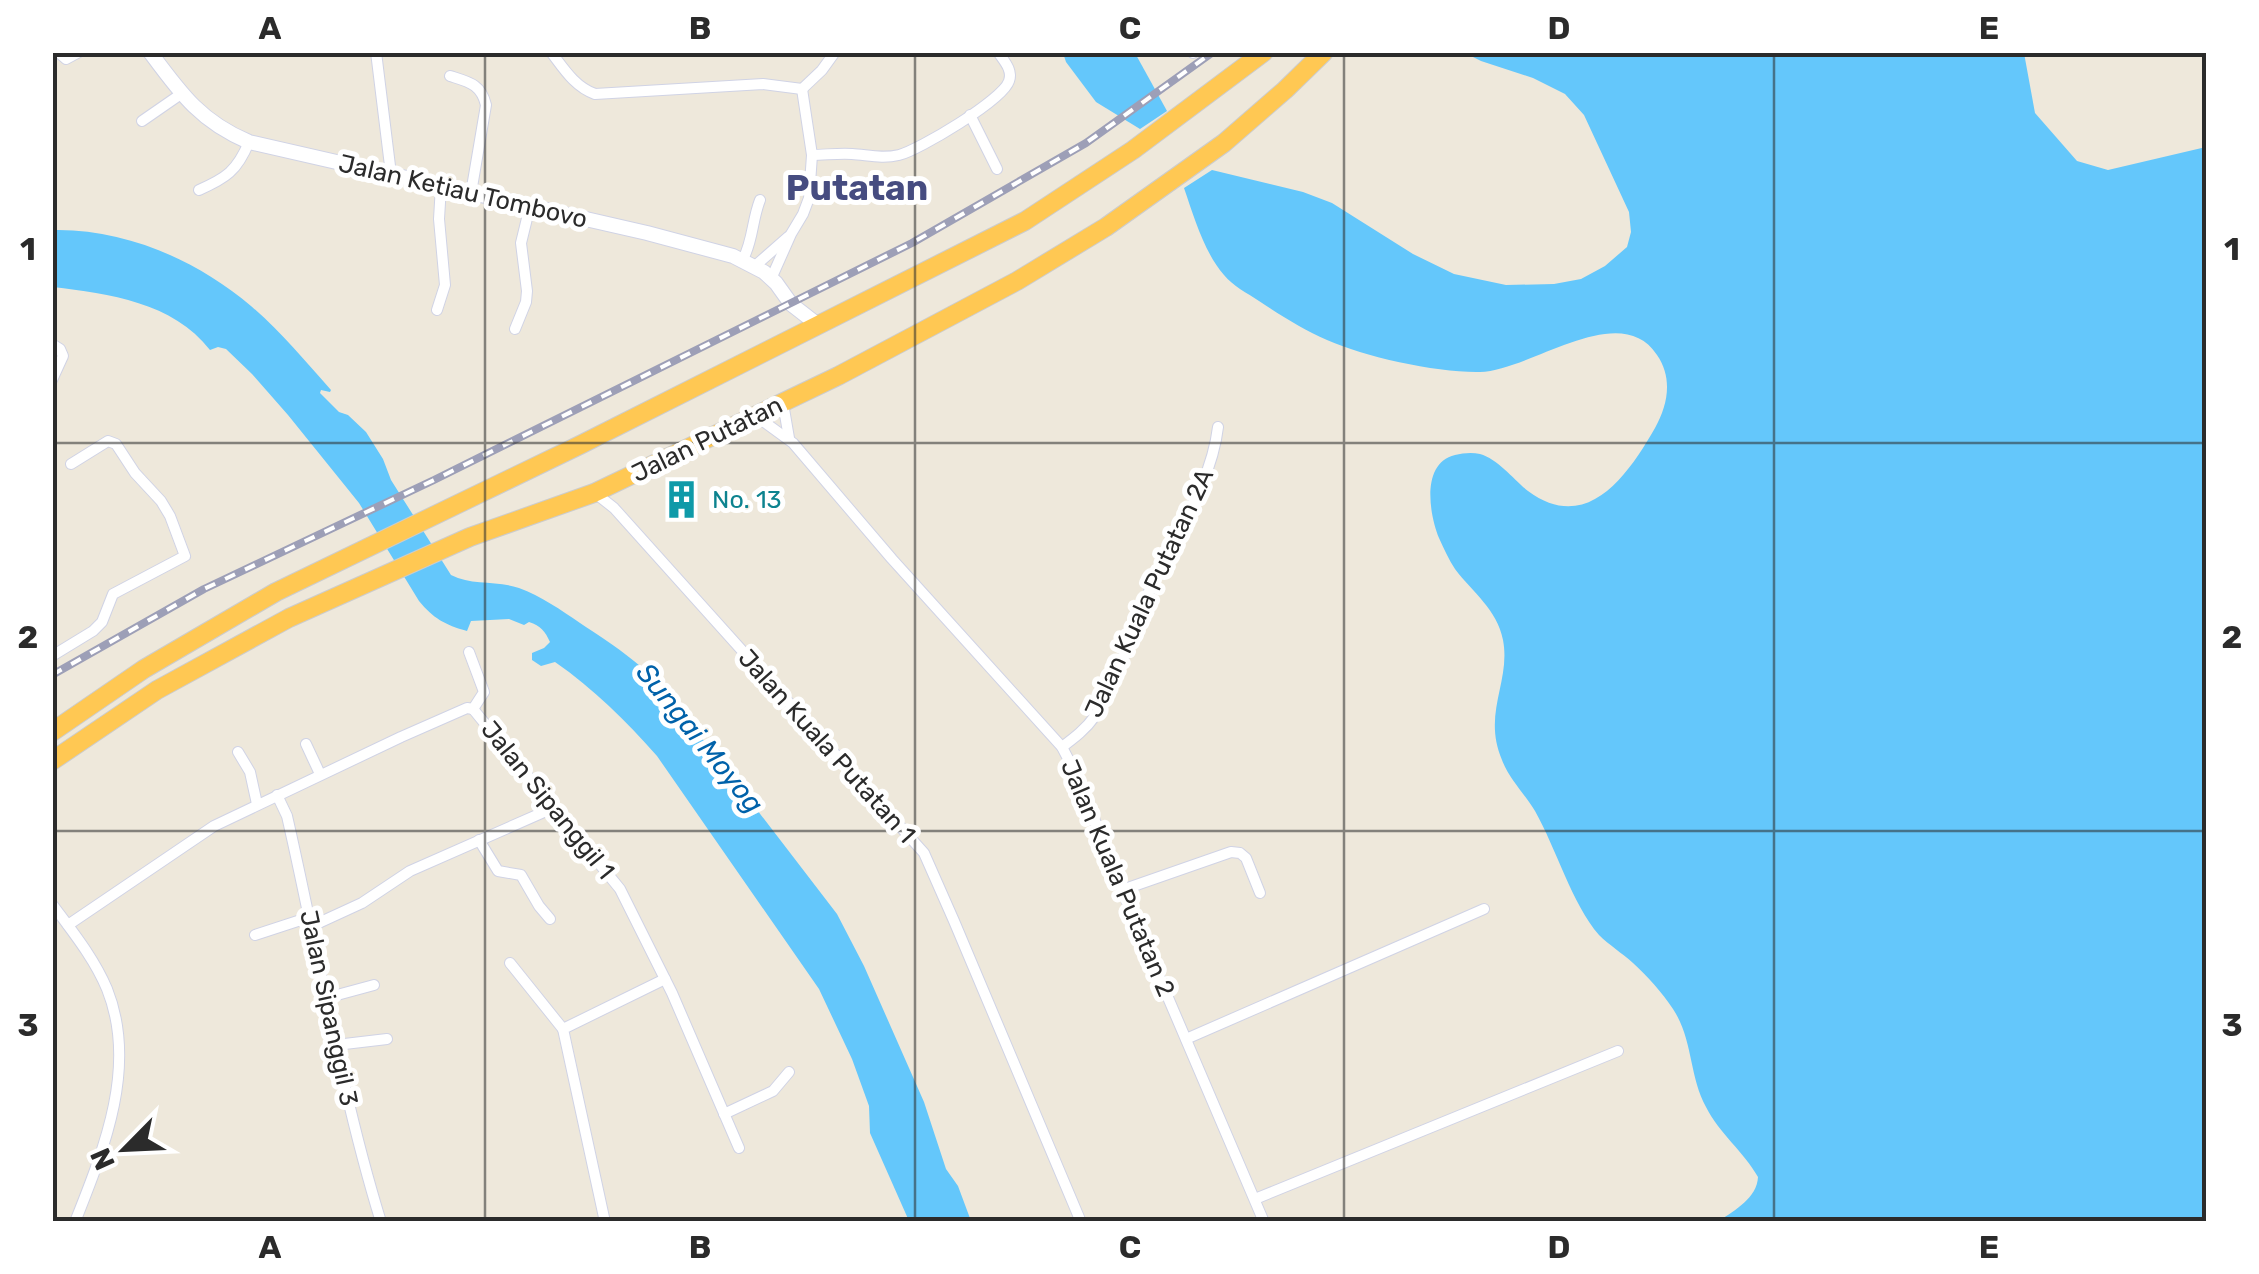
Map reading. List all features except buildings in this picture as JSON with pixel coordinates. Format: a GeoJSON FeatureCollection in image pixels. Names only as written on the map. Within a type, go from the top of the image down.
{"type":"FeatureCollection","features":[{"type":"Feature","properties":{"kind":"highway","name":"Jalan Putatan"},"geometry":{"type":"LineString","coordinates":[[52,732],[182,645],[276,592],[1025,221],[1132,150],[1264,52]]}},
{"type":"Feature","properties":{"kind":"highway","name":"Jalan Putatan"},"geometry":{"type":"LineString","coordinates":[[52,760],[157,690],[289,618],[470,537],[594,493],[783,403],[1017,281],[1081,243],[1224,144],[1324,52]]}},
{"type":"Feature","properties":{"kind":"street"},"geometry":{"type":"LineString","coordinates":[[58,52],[66,59],[79,52]]}},
{"type":"Feature","properties":{"kind":"street","name":"Jalan Ketiau Tombovo"},"geometry":{"type":"LineString","coordinates":[[150,52],[181,94],[210,122],[249,142],[647,233],[749,263],[818,325]]}},
{"type":"Feature","properties":{"kind":"street"},"geometry":{"type":"LineString","coordinates":[[376,52],[392,174]]}},
{"type":"Feature","properties":{"kind":"street"},"geometry":{"type":"LineString","coordinates":[[551,52],[575,82],[595,94],[763,84],[802,89]]}},
{"type":"Feature","properties":{"kind":"street"},"geometry":{"type":"LineString","coordinates":[[802,89],[836,52]]}},
{"type":"Feature","properties":{"kind":"street"},"geometry":{"type":"LineString","coordinates":[[812,154],[875,157],[901,154],[930,141],[1004,89],[1009,80],[1008,66],[998,52]]}},
{"type":"Feature","properties":{"kind":"street"},"geometry":{"type":"LineString","coordinates":[[450,76],[478,87],[486,105],[470,193]]}},
{"type":"Feature","properties":{"kind":"street"},"geometry":{"type":"LineString","coordinates":[[771,279],[809,198],[812,154],[802,89]]}},
{"type":"Feature","properties":{"kind":"street"},"geometry":{"type":"LineString","coordinates":[[142,121],[181,94]]}},
{"type":"Feature","properties":{"kind":"street"},"geometry":{"type":"LineString","coordinates":[[970,115],[997,169]]}},
{"type":"Feature","properties":{"kind":"street"},"geometry":{"type":"LineString","coordinates":[[198,190],[230,174],[241,162],[249,142]]}},
{"type":"Feature","properties":{"kind":"street"},"geometry":{"type":"LineString","coordinates":[[438,310],[445,286],[439,218],[441,186]]}},
{"type":"Feature","properties":{"kind":"street"},"geometry":{"type":"LineString","coordinates":[[749,263],[751,228],[760,200]]}},
{"type":"Feature","properties":{"kind":"street"},"geometry":{"type":"LineString","coordinates":[[515,329],[526,302],[521,243],[530,206]]}},
{"type":"Feature","properties":{"kind":"street"},"geometry":{"type":"LineString","coordinates":[[749,263],[791,234]]}},
{"type":"Feature","properties":{"kind":"street"},"geometry":{"type":"LineString","coordinates":[[790,338],[794,320],[791,304]]}},
{"type":"Feature","properties":{"kind":"street"},"geometry":{"type":"LineString","coordinates":[[52,344],[63,356],[52,380]]}},
{"type":"Feature","properties":{"kind":"street","name":"Jalan Kuala Putatan 2"},"geometry":{"type":"LineString","coordinates":[[783,403],[790,439]]}},
{"type":"Feature","properties":{"kind":"street","name":"Jalan Kuala Putatan 2"},"geometry":{"type":"LineString","coordinates":[[756,416],[790,439],[1062,748],[1079,780],[1264,1222]]}},
{"type":"Feature","properties":{"kind":"street","name":"Jalan Kuala Putatan 2A"},"geometry":{"type":"LineString","coordinates":[[1062,748],[1090,724],[1107,695],[1154,581],[1211,460],[1218,427]]}},
{"type":"Feature","properties":{"kind":"street"},"geometry":{"type":"LineString","coordinates":[[52,656],[93,631],[102,622],[114,594],[185,556],[161,501],[135,473],[116,444],[108,441],[71,464]]}},
{"type":"Feature","properties":{"kind":"street"},"geometry":{"type":"LineString","coordinates":[[617,482],[616,498],[623,519]]}},
{"type":"Feature","properties":{"kind":"street","name":"Jalan Kuala Putatan 1"},"geometry":{"type":"LineString","coordinates":[[594,493],[608,502],[924,853],[1081,1222]]}},
{"type":"Feature","properties":{"kind":"street"},"geometry":{"type":"LineString","coordinates":[[469,652],[484,692],[473,709]]}},
{"type":"Feature","properties":{"kind":"street","name":"Jalan Sipanggil 1"},"geometry":{"type":"LineString","coordinates":[[68,925],[214,826],[434,722],[473,709],[620,889],[665,979],[739,1148]]}},
{"type":"Feature","properties":{"kind":"street"},"geometry":{"type":"LineString","coordinates":[[306,744],[320,774]]}},
{"type":"Feature","properties":{"kind":"street"},"geometry":{"type":"LineString","coordinates":[[238,752],[250,772],[257,804]]}},
{"type":"Feature","properties":{"kind":"street","name":"Jalan Sipanggil 3"},"geometry":{"type":"LineString","coordinates":[[277,795],[286,816],[336,1045],[381,1222]]}},
{"type":"Feature","properties":{"kind":"street"},"geometry":{"type":"LineString","coordinates":[[255,935],[362,903],[410,871],[553,808]]}},
{"type":"Feature","properties":{"kind":"street"},"geometry":{"type":"LineString","coordinates":[[479,840],[498,871],[521,875],[550,920]]}},
{"type":"Feature","properties":{"kind":"street"},"geometry":{"type":"LineString","coordinates":[[1122,890],[1231,852],[1246,858],[1260,893]]}},
{"type":"Feature","properties":{"kind":"street"},"geometry":{"type":"LineString","coordinates":[[52,904],[99,972],[116,1021],[120,1052],[110,1123],[75,1222]]}},
{"type":"Feature","properties":{"kind":"street"},"geometry":{"type":"LineString","coordinates":[[1186,1039],[1484,909]]}},
{"type":"Feature","properties":{"kind":"street"},"geometry":{"type":"LineString","coordinates":[[510,963],[564,1028],[605,1222]]}},
{"type":"Feature","properties":{"kind":"street"},"geometry":{"type":"LineString","coordinates":[[564,1028],[665,979]]}},
{"type":"Feature","properties":{"kind":"street"},"geometry":{"type":"LineString","coordinates":[[326,998],[374,985]]}},
{"type":"Feature","properties":{"kind":"street"},"geometry":{"type":"LineString","coordinates":[[336,1045],[387,1039]]}},
{"type":"Feature","properties":{"kind":"street"},"geometry":{"type":"LineString","coordinates":[[1255,1199],[1618,1051]]}},
{"type":"Feature","properties":{"kind":"street"},"geometry":{"type":"LineString","coordinates":[[724,1114],[773,1091],[788,1072]]}},
{"type":"Feature","properties":{"kind":"water"},"geometry":{"type":"Polygon","coordinates":[[[1063,53],[1135,53],[1167,111],[1140,129],[1096,102],[1063,53]]]}},
{"type":"Feature","properties":{"kind":"water"},"geometry":{"type":"Polygon","coordinates":[[[1465,53],[2024,53],[2035,113],[2077,161],[2108,170],[2206,147],[2206,1221],[1719,1221],[1749,1197],[1758,1177],[1706,1107],[1673,1009],[1644,973],[1589,922],[1535,811],[1505,767],[1495,727],[1503,640],[1490,610],[1462,578],[1439,538],[1430,490],[1432,478],[1444,460],[1468,453],[1493,460],[1528,491],[1549,503],[1569,506],[1604,494],[1632,464],[1659,419],[1667,392],[1662,364],[1641,339],[1621,333],[1598,335],[1500,369],[1480,372],[1423,367],[1343,346],[1292,322],[1228,279],[1205,245],[1184,188],[1212,170],[1303,192],[1332,203],[1413,254],[1454,274],[1506,285],[1581,279],[1605,266],[1627,247],[1631,232],[1629,212],[1584,115],[1565,94],[1465,53]]]}},
{"type":"Feature","properties":{"kind":"water","name":"Sungai Moyog"},"geometry":{"type":"Polygon","coordinates":[[[52,230],[132,241],[183,261],[230,289],[272,326],[331,390],[320,393],[366,432],[391,480],[451,575],[510,586],[543,599],[624,654],[665,690],[837,914],[924,1102],[946,1169],[958,1186],[971,1221],[909,1221],[870,1133],[869,1106],[852,1059],[819,989],[657,756],[609,706],[569,672],[555,662],[541,666],[532,660],[532,653],[550,642],[542,629],[509,619],[471,621],[467,631],[435,616],[419,601],[359,503],[252,374],[226,349],[210,350],[178,321],[159,311],[118,297],[53,287],[52,230]]]}},
{"type":"Feature","properties":{"kind":"railway"},"geometry":{"type":"LineString","coordinates":[[52,675],[204,589],[434,480],[912,243],[1086,143],[1213,52]]}},
{"type":"Feature","properties":{"kind":"place","name":"No. 13"},"geometry":{"type":"Point","coordinates":[682,499]}},
{"type":"Feature","properties":{"kind":"district","name":"Putatan"},"geometry":{"type":"Point","coordinates":[857,188]}}]}
